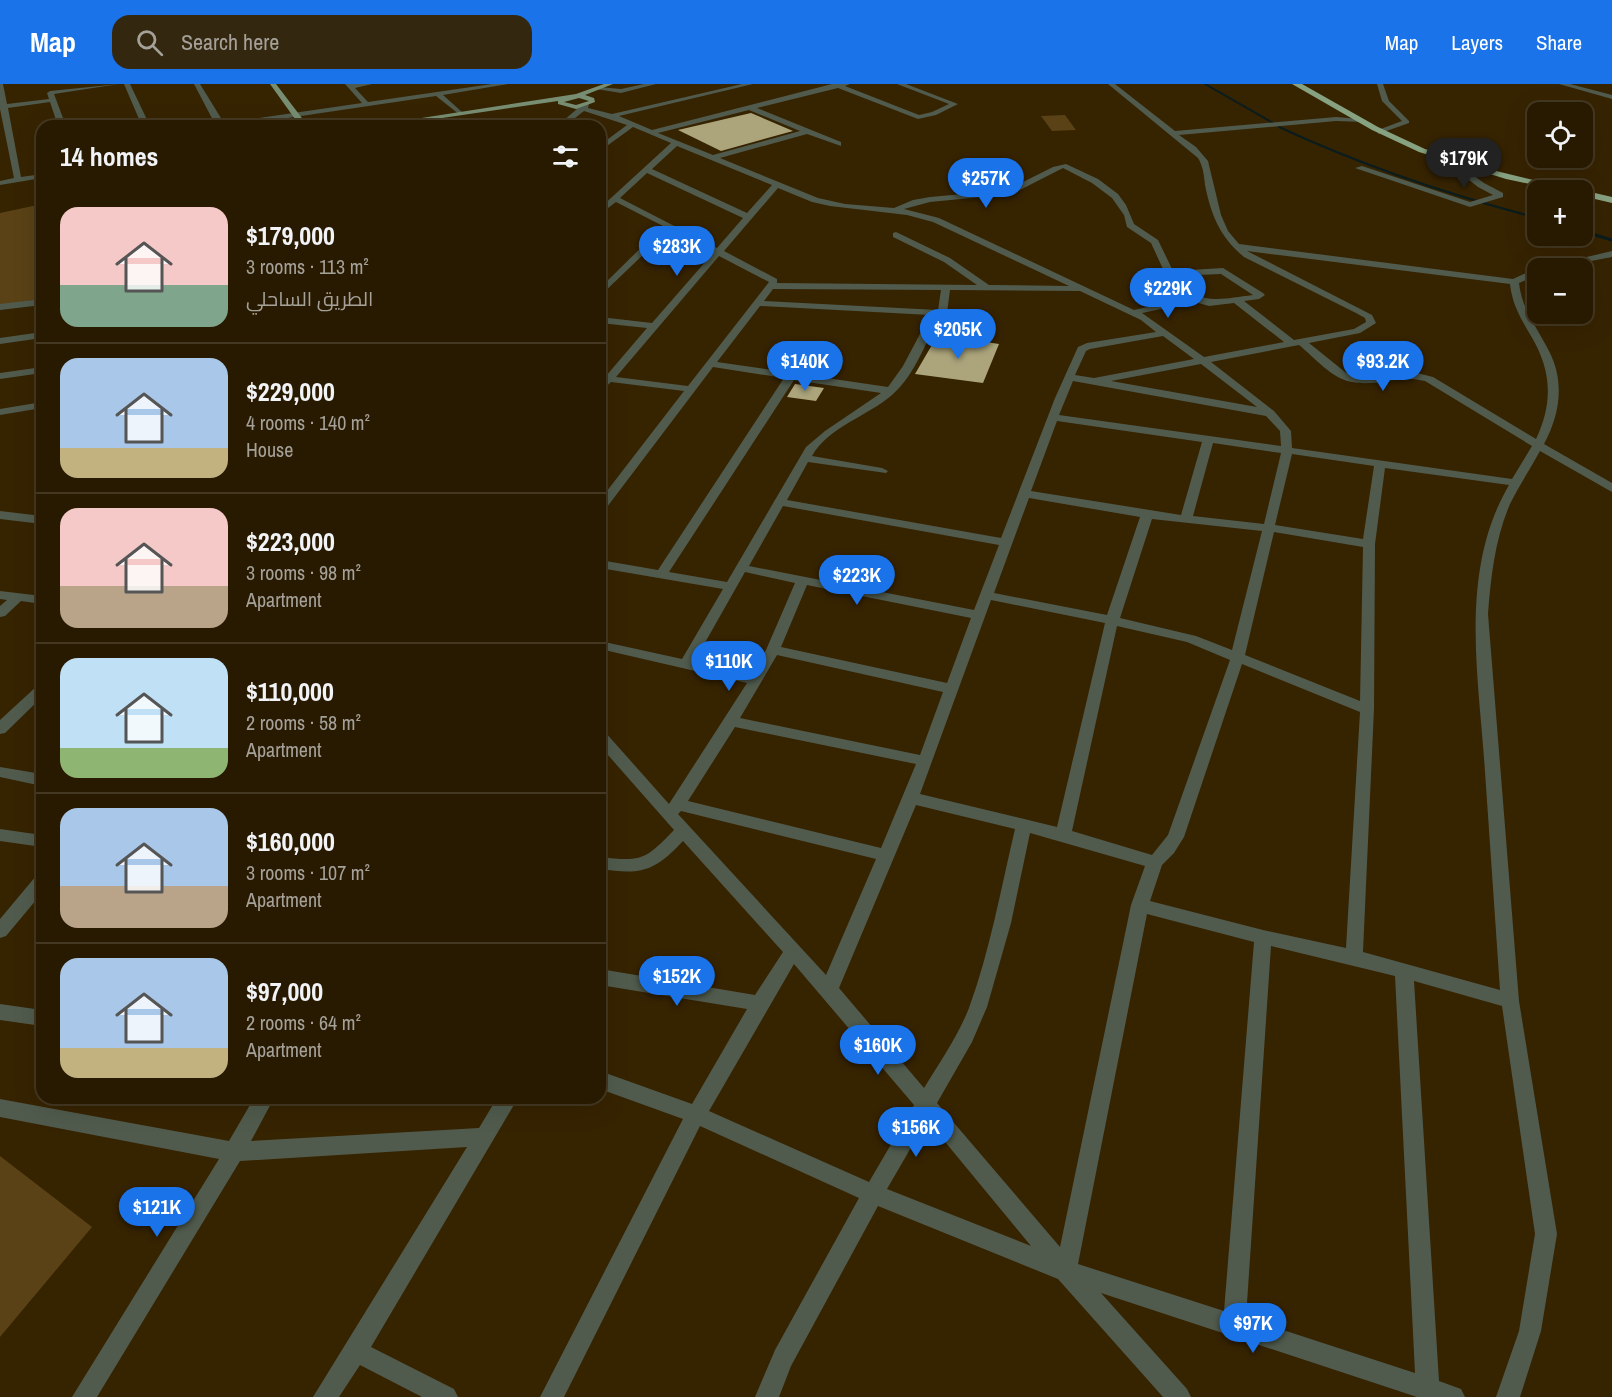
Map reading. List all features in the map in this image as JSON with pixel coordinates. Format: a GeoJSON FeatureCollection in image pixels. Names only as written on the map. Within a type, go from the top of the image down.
{"type":"FeatureCollection","features":[{"type":"Feature","properties":{"kind":"highway"},"geometry":{"type":"LineString","coordinates":[[1296,84],[1381,132],[1448,159],[1531,180]]}},
{"type":"Feature","properties":{"kind":"highway"},"geometry":{"type":"LineString","coordinates":[[1593,196],[1612,200]]}},
{"type":"Feature","properties":{"kind":"main road"},"geometry":{"type":"LineString","coordinates":[[273,84],[299,120]]}},
{"type":"Feature","properties":{"kind":"main road"},"geometry":{"type":"LineString","coordinates":[[563,101],[619,84]]}},
{"type":"Feature","properties":{"kind":"main road"},"geometry":{"type":"LineString","coordinates":[[414,120],[563,101],[587,105],[610,87]]}},
{"type":"Feature","properties":{"kind":"main road"},"geometry":{"type":"LineString","coordinates":[[574,96],[584,97],[587,105]]}},
{"type":"Feature","properties":{"kind":"street"},"geometry":{"type":"LineString","coordinates":[[0,84],[2,107],[18,180]]}},
{"type":"Feature","properties":{"kind":"street"},"geometry":{"type":"LineString","coordinates":[[47,84],[60,120]]}},
{"type":"Feature","properties":{"kind":"street"},"geometry":{"type":"LineString","coordinates":[[2,107],[116,84]]}},
{"type":"Feature","properties":{"kind":"street"},"geometry":{"type":"LineString","coordinates":[[127,84],[143,120]]}},
{"type":"Feature","properties":{"kind":"street"},"geometry":{"type":"LineString","coordinates":[[197,84],[218,120]]}},
{"type":"Feature","properties":{"kind":"street"},"geometry":{"type":"LineString","coordinates":[[349,85],[369,84]]}},
{"type":"Feature","properties":{"kind":"street"},"geometry":{"type":"LineString","coordinates":[[258,120],[505,84]]}},
{"type":"Feature","properties":{"kind":"street"},"geometry":{"type":"LineString","coordinates":[[610,87],[625,90],[652,84]]}},
{"type":"Feature","properties":{"kind":"street"},"geometry":{"type":"LineString","coordinates":[[609,115],[750,84]]}},
{"type":"Feature","properties":{"kind":"street"},"geometry":{"type":"LineString","coordinates":[[652,132],[836,85],[848,84]]}},
{"type":"Feature","properties":{"kind":"street"},"geometry":{"type":"LineString","coordinates":[[836,85],[918,117],[934,114],[955,104],[900,84]]}},
{"type":"Feature","properties":{"kind":"street"},"geometry":{"type":"LineString","coordinates":[[1096,381],[1358,331],[1371,323],[1369,318],[1359,311],[1257,260],[1236,247],[1225,236],[1215,217],[1205,162],[1192,147],[1111,84]]}},
{"type":"Feature","properties":{"kind":"street"},"geometry":{"type":"LineString","coordinates":[[1380,84],[1386,101],[1395,113],[1407,122],[1381,132]]}},
{"type":"Feature","properties":{"kind":"street"},"geometry":{"type":"LineString","coordinates":[[1562,84],[1612,97]]}},
{"type":"Feature","properties":{"kind":"street"},"geometry":{"type":"LineString","coordinates":[[349,85],[366,104]]}},
{"type":"Feature","properties":{"kind":"street"},"geometry":{"type":"LineString","coordinates":[[438,94],[460,113]]}},
{"type":"Feature","properties":{"kind":"street"},"geometry":{"type":"LineString","coordinates":[[563,101],[572,118]]}},
{"type":"Feature","properties":{"kind":"street"},"geometry":{"type":"LineString","coordinates":[[569,120],[587,105],[763,180],[824,203],[917,214],[936,220],[1135,312],[1203,360],[1270,413],[1285,431],[1287,451],[1239,656],[1176,837],[1155,862],[1140,906],[1066,1271]]}},
{"type":"Feature","properties":{"kind":"street"},"geometry":{"type":"LineString","coordinates":[[750,108],[838,144]]}},
{"type":"Feature","properties":{"kind":"street"},"geometry":{"type":"LineString","coordinates":[[1173,133],[1351,116]]}},
{"type":"Feature","properties":{"kind":"street"},"geometry":{"type":"LineString","coordinates":[[1336,119],[1361,121]]}},
{"type":"Feature","properties":{"kind":"street"},"geometry":{"type":"LineString","coordinates":[[606,144],[632,124]]}},
{"type":"Feature","properties":{"kind":"street"},"geometry":{"type":"LineString","coordinates":[[712,158],[805,132]]}},
{"type":"Feature","properties":{"kind":"street"},"geometry":{"type":"LineString","coordinates":[[0,144],[11,143]]}},
{"type":"Feature","properties":{"kind":"street"},"geometry":{"type":"LineString","coordinates":[[606,206],[676,143]]}},
{"type":"Feature","properties":{"kind":"street"},"geometry":{"type":"LineString","coordinates":[[1359,168],[1467,204],[1475,205],[1500,196],[1448,159]]}},
{"type":"Feature","properties":{"kind":"street"},"geometry":{"type":"LineString","coordinates":[[895,211],[917,200],[982,197],[1015,191],[1063,166],[1099,184],[1123,205],[1129,215],[1130,225],[1155,242],[1170,274],[1175,282],[1195,299],[1207,303],[1238,300],[1260,294],[1223,271],[1170,274]]}},
{"type":"Feature","properties":{"kind":"street"},"geometry":{"type":"LineString","coordinates":[[647,170],[748,217]]}},
{"type":"Feature","properties":{"kind":"street"},"geometry":{"type":"LineString","coordinates":[[0,183],[36,177]]}},
{"type":"Feature","properties":{"kind":"street"},"geometry":{"type":"LineString","coordinates":[[763,180],[766,196]]}},
{"type":"Feature","properties":{"kind":"street"},"geometry":{"type":"LineString","coordinates":[[606,382],[652,326],[776,185]]}},
{"type":"Feature","properties":{"kind":"street"},"geometry":{"type":"LineString","coordinates":[[766,196],[790,191]]}},
{"type":"Feature","properties":{"kind":"street"},"geometry":{"type":"LineString","coordinates":[[606,500],[774,281],[615,198]]}},
{"type":"Feature","properties":{"kind":"street"},"geometry":{"type":"LineString","coordinates":[[606,286],[668,226]]}},
{"type":"Feature","properties":{"kind":"street"},"geometry":{"type":"LineString","coordinates":[[896,235],[947,260],[987,288]]}},
{"type":"Feature","properties":{"kind":"street"},"geometry":{"type":"LineString","coordinates":[[1236,247],[1514,282],[1527,276]]}},
{"type":"Feature","properties":{"kind":"street"},"geometry":{"type":"LineString","coordinates":[[1593,258],[1612,254]]}},
{"type":"Feature","properties":{"kind":"street"},"geometry":{"type":"LineString","coordinates":[[1508,1397],[1530,1331],[1546,1234],[1510,1001],[1481,614],[1485,567],[1493,534],[1505,503],[1539,445],[1551,416],[1554,399],[1552,366],[1543,346],[1518,306],[1514,293],[1514,282]]}},
{"type":"Feature","properties":{"kind":"street"},"geometry":{"type":"LineString","coordinates":[[772,286],[1085,289]]}},
{"type":"Feature","properties":{"kind":"street"},"geometry":{"type":"LineString","coordinates":[[758,303],[942,313],[946,287]]}},
{"type":"Feature","properties":{"kind":"street"},"geometry":{"type":"LineString","coordinates":[[1135,312],[1195,299]]}},
{"type":"Feature","properties":{"kind":"street"},"geometry":{"type":"LineString","coordinates":[[1238,300],[1341,374],[1352,379],[1409,374],[1429,378],[1480,412],[1612,488]]}},
{"type":"Feature","properties":{"kind":"street"},"geometry":{"type":"LineString","coordinates":[[0,307],[36,303]]}},
{"type":"Feature","properties":{"kind":"street"},"geometry":{"type":"LineString","coordinates":[[686,664],[805,458],[820,438],[891,391],[936,313]]}},
{"type":"Feature","properties":{"kind":"street"},"geometry":{"type":"LineString","coordinates":[[606,321],[652,326]]}},
{"type":"Feature","properties":{"kind":"street"},"geometry":{"type":"LineString","coordinates":[[829,990],[888,856],[1053,417],[1084,347],[1166,333]]}},
{"type":"Feature","properties":{"kind":"street"},"geometry":{"type":"LineString","coordinates":[[0,341],[36,336]]}},
{"type":"Feature","properties":{"kind":"street"},"geometry":{"type":"LineString","coordinates":[[712,364],[891,391]]}},
{"type":"Feature","properties":{"kind":"street"},"geometry":{"type":"LineString","coordinates":[[0,376],[36,371]]}},
{"type":"Feature","properties":{"kind":"street"},"geometry":{"type":"LineString","coordinates":[[661,575],[791,376]]}},
{"type":"Feature","properties":{"kind":"street"},"geometry":{"type":"LineString","coordinates":[[1069,377],[1270,413]]}},
{"type":"Feature","properties":{"kind":"street"},"geometry":{"type":"LineString","coordinates":[[609,379],[691,389]]}},
{"type":"Feature","properties":{"kind":"street"},"geometry":{"type":"LineString","coordinates":[[0,412],[36,406]]}},
{"type":"Feature","properties":{"kind":"street"},"geometry":{"type":"LineString","coordinates":[[1053,417],[1208,441],[1516,483]]}},
{"type":"Feature","properties":{"kind":"street"},"geometry":{"type":"LineString","coordinates":[[1186,520],[1208,441]]}},
{"type":"Feature","properties":{"kind":"street"},"geometry":{"type":"LineString","coordinates":[[805,458],[882,471]]}},
{"type":"Feature","properties":{"kind":"street"},"geometry":{"type":"LineString","coordinates":[[1354,957],[1367,709],[1369,544],[1380,465]]}},
{"type":"Feature","properties":{"kind":"street"},"geometry":{"type":"LineString","coordinates":[[1025,494],[1146,515],[1270,528],[1369,544]]}},
{"type":"Feature","properties":{"kind":"street"},"geometry":{"type":"LineString","coordinates":[[778,502],[1006,543]]}},
{"type":"Feature","properties":{"kind":"street"},"geometry":{"type":"LineString","coordinates":[[23,518],[36,511]]}},
{"type":"Feature","properties":{"kind":"street"},"geometry":{"type":"LineString","coordinates":[[0,515],[36,519]]}},
{"type":"Feature","properties":{"kind":"street"},"geometry":{"type":"LineString","coordinates":[[1063,835],[1112,620],[1146,515]]}},
{"type":"Feature","properties":{"kind":"street"},"geometry":{"type":"LineString","coordinates":[[606,565],[732,587]]}},
{"type":"Feature","properties":{"kind":"street"},"geometry":{"type":"LineString","coordinates":[[742,568],[978,615]]}},
{"type":"Feature","properties":{"kind":"street"},"geometry":{"type":"LineString","coordinates":[[674,809],[731,721],[773,650],[803,580]]}},
{"type":"Feature","properties":{"kind":"street"},"geometry":{"type":"LineString","coordinates":[[0,595],[36,599]]}},
{"type":"Feature","properties":{"kind":"street"},"geometry":{"type":"LineString","coordinates":[[986,595],[1112,620],[1191,639],[1239,656],[1367,709]]}},
{"type":"Feature","properties":{"kind":"street"},"geometry":{"type":"LineString","coordinates":[[0,613],[18,597]]}},
{"type":"Feature","properties":{"kind":"street"},"geometry":{"type":"LineString","coordinates":[[606,646],[755,680]]}},
{"type":"Feature","properties":{"kind":"street"},"geometry":{"type":"LineString","coordinates":[[773,650],[953,688]]}},
{"type":"Feature","properties":{"kind":"street"},"geometry":{"type":"LineString","coordinates":[[0,729],[36,694]]}},
{"type":"Feature","properties":{"kind":"street"},"geometry":{"type":"LineString","coordinates":[[0,711],[21,708]]}},
{"type":"Feature","properties":{"kind":"street"},"geometry":{"type":"LineString","coordinates":[[731,721],[925,761]]}},
{"type":"Feature","properties":{"kind":"street"},"geometry":{"type":"LineString","coordinates":[[607,753],[674,809],[888,856]]}},
{"type":"Feature","properties":{"kind":"street"},"geometry":{"type":"LineString","coordinates":[[0,772],[36,776]]}},
{"type":"Feature","properties":{"kind":"street"},"geometry":{"type":"LineString","coordinates":[[911,798],[1063,835],[1155,862]]}},
{"type":"Feature","properties":{"kind":"street"},"geometry":{"type":"LineString","coordinates":[[674,809],[683,831],[829,990],[1066,1271],[1179,1397]]}},
{"type":"Feature","properties":{"kind":"street"},"geometry":{"type":"LineString","coordinates":[[767,1397],[783,1358],[873,1194],[965,1036],[978,1008],[1002,923],[1024,826]]}},
{"type":"Feature","properties":{"kind":"street"},"geometry":{"type":"LineString","coordinates":[[606,864],[636,868],[645,865],[655,860],[683,831]]}},
{"type":"Feature","properties":{"kind":"street"},"geometry":{"type":"LineString","coordinates":[[0,835],[36,841]]}},
{"type":"Feature","properties":{"kind":"street"},"geometry":{"type":"LineString","coordinates":[[0,932],[36,888]]}},
{"type":"Feature","properties":{"kind":"street"},"geometry":{"type":"LineString","coordinates":[[1140,906],[1354,957],[1510,1001]]}},
{"type":"Feature","properties":{"kind":"street"},"geometry":{"type":"LineString","coordinates":[[1234,1326],[1263,937]]}},
{"type":"Feature","properties":{"kind":"street"},"geometry":{"type":"LineString","coordinates":[[552,1397],[695,1114],[759,1002],[793,951]]}},
{"type":"Feature","properties":{"kind":"street"},"geometry":{"type":"LineString","coordinates":[[1404,972],[1428,1389]]}},
{"type":"Feature","properties":{"kind":"street"},"geometry":{"type":"LineString","coordinates":[[606,978],[759,1002]]}},
{"type":"Feature","properties":{"kind":"street"},"geometry":{"type":"LineString","coordinates":[[0,1012],[36,1017]]}},
{"type":"Feature","properties":{"kind":"street"},"geometry":{"type":"LineString","coordinates":[[606,1082],[695,1114],[873,1194],[1066,1271],[1453,1397]]}},
{"type":"Feature","properties":{"kind":"street"},"geometry":{"type":"LineString","coordinates":[[84,1397],[234,1152],[261,1104]]}},
{"type":"Feature","properties":{"kind":"street"},"geometry":{"type":"LineString","coordinates":[[325,1397],[356,1351],[504,1104]]}},
{"type":"Feature","properties":{"kind":"street"},"geometry":{"type":"LineString","coordinates":[[0,1108],[234,1152],[483,1137]]}},
{"type":"Feature","properties":{"kind":"street"},"geometry":{"type":"LineString","coordinates":[[356,1351],[446,1397]]}},
{"type":"Feature","properties":{"kind":"shaded area"},"geometry":{"type":"Polygon","coordinates":[[[1065,115],[1076,130],[1052,131],[1041,116],[1065,115]]]}},
{"type":"Feature","properties":{"kind":"shaded area"},"geometry":{"type":"Polygon","coordinates":[[[36,205],[36,300],[0,305],[0,213],[36,205]]]}},
{"type":"Feature","properties":{"kind":"shaded area"},"geometry":{"type":"Polygon","coordinates":[[[0,1156],[92,1227],[0,1337],[0,1156]]]}},
{"type":"Feature","properties":{"kind":"building"},"geometry":{"type":"Polygon","coordinates":[[[751,113],[793,131],[721,151],[678,130],[751,113]]]}},
{"type":"Feature","properties":{"kind":"building"},"geometry":{"type":"Polygon","coordinates":[[[936,338],[999,344],[983,383],[915,374],[936,338]]]}},
{"type":"Feature","properties":{"kind":"building"},"geometry":{"type":"Polygon","coordinates":[[[795,384],[824,388],[816,401],[787,397],[795,384]]]}},
{"type":"Feature","properties":{"kind":"waterway"},"geometry":{"type":"LineString","coordinates":[[1205,84],[1273,123]]}},
{"type":"Feature","properties":{"kind":"waterway"},"geometry":{"type":"LineString","coordinates":[[1279,127],[1407,178],[1472,200],[1527,215]]}},
{"type":"Feature","properties":{"kind":"waterway"},"geometry":{"type":"LineString","coordinates":[[1593,234],[1612,240]]}}]}
